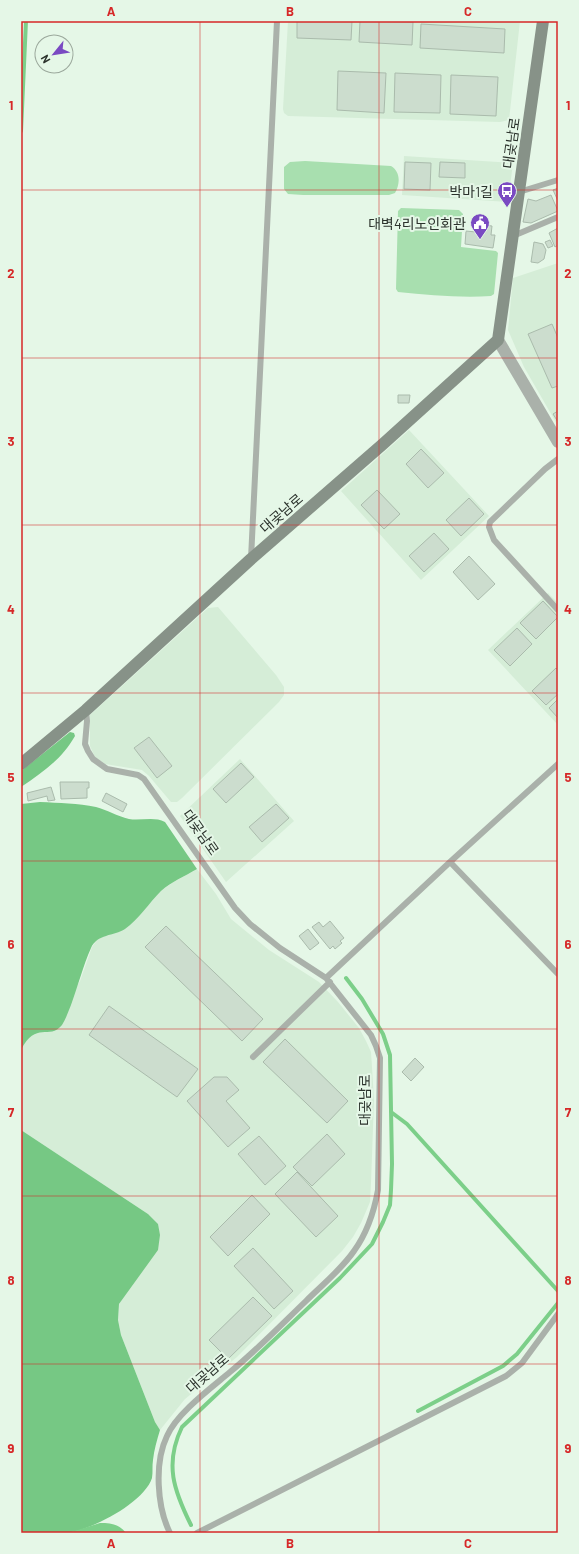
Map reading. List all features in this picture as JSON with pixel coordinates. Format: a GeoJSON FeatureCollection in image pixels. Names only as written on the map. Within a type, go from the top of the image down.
{"type":"FeatureCollection","features":[{"type":"Feature","properties":{"kind":"street","name":"대곶남로"},"geometry":{"type":"LineString","coordinates":[[21,764],[86,710],[251,560],[498,340],[544,21]]}},
{"type":"Feature","properties":{"kind":"street"},"geometry":{"type":"LineString","coordinates":[[498,340],[558,442]]}},
{"type":"Feature","properties":{"kind":"lane"},"geometry":{"type":"LineString","coordinates":[[251,560],[277,21]]}},
{"type":"Feature","properties":{"kind":"lane"},"geometry":{"type":"LineString","coordinates":[[519,192],[558,180]]}},
{"type":"Feature","properties":{"kind":"lane"},"geometry":{"type":"LineString","coordinates":[[513,236],[558,217]]}},
{"type":"Feature","properties":{"kind":"lane"},"geometry":{"type":"LineString","coordinates":[[558,459],[545,469],[490,522],[488,527],[494,540],[558,610]]}},
{"type":"Feature","properties":{"kind":"lane","name":"대곶남로"},"geometry":{"type":"LineString","coordinates":[[86,710],[88,721],[85,744],[93,759],[107,769],[138,775],[144,779],[235,908],[245,919],[280,948],[328,980],[371,1035],[380,1058],[378,1190],[375,1207],[363,1237],[353,1252],[336,1271],[240,1364],[210,1389],[173,1424],[166,1436],[159,1471],[161,1510],[165,1524],[170,1533]]}},
{"type":"Feature","properties":{"kind":"lane"},"geometry":{"type":"LineString","coordinates":[[253,1057],[328,980],[450,862],[558,764]]}},
{"type":"Feature","properties":{"kind":"lane"},"geometry":{"type":"LineString","coordinates":[[450,862],[558,974]]}},
{"type":"Feature","properties":{"kind":"lane"},"geometry":{"type":"LineString","coordinates":[[197,1533],[506,1376],[522,1363],[558,1314]]}},
{"type":"Feature","properties":{"kind":"shaded area"},"geometry":{"type":"Polygon","coordinates":[[[288,21],[520,21],[509,120],[500,122],[288,116],[284,113],[283,109],[288,21]]]}},
{"type":"Feature","properties":{"kind":"shaded area"},"geometry":{"type":"Polygon","coordinates":[[[404,156],[513,163],[508,202],[402,195],[404,156]]]}},
{"type":"Feature","properties":{"kind":"shaded area"},"geometry":{"type":"Polygon","coordinates":[[[305,161],[391,166],[397,171],[399,182],[395,193],[389,195],[288,194],[284,189],[284,167],[290,162],[305,161]]]}},
{"type":"Feature","properties":{"kind":"shaded area"},"geometry":{"type":"Polygon","coordinates":[[[401,208],[459,210],[463,214],[461,247],[496,251],[498,253],[494,294],[491,296],[479,297],[398,292],[396,289],[398,211],[401,208]]]}},
{"type":"Feature","properties":{"kind":"shaded area"},"geometry":{"type":"Polygon","coordinates":[[[558,263],[558,426],[524,367],[508,330],[513,278],[558,263]]]}},
{"type":"Feature","properties":{"kind":"shaded area"},"geometry":{"type":"Polygon","coordinates":[[[409,430],[489,516],[421,580],[341,491],[409,430]]]}},
{"type":"Feature","properties":{"kind":"shaded area"},"geometry":{"type":"Polygon","coordinates":[[[548,593],[558,603],[558,725],[488,650],[548,593]]]}},
{"type":"Feature","properties":{"kind":"shaded area"},"geometry":{"type":"Polygon","coordinates":[[[218,607],[276,675],[284,687],[284,695],[279,702],[182,798],[177,802],[171,802],[142,770],[105,764],[95,757],[90,746],[90,715],[208,608],[218,607]]]}},
{"type":"Feature","properties":{"kind":"shaded area"},"geometry":{"type":"Polygon","coordinates":[[[70,732],[74,733],[75,736],[64,752],[44,770],[21,787],[21,771],[70,732]]]}},
{"type":"Feature","properties":{"kind":"shaded area"},"geometry":{"type":"Polygon","coordinates":[[[240,759],[294,821],[226,882],[180,816],[240,759]]]}},
{"type":"Feature","properties":{"kind":"shaded area"},"geometry":{"type":"Polygon","coordinates":[[[40,802],[68,803],[100,808],[129,819],[161,820],[165,822],[197,869],[161,891],[139,916],[125,929],[101,938],[94,943],[85,962],[71,1005],[62,1025],[52,1031],[37,1033],[32,1036],[21,1050],[21,804],[40,802]]]}},
{"type":"Feature","properties":{"kind":"shaded area"},"geometry":{"type":"Polygon","coordinates":[[[197,869],[216,894],[231,919],[269,950],[319,982],[338,1002],[359,1028],[366,1041],[371,1052],[374,1100],[370,1202],[353,1237],[342,1251],[237,1357],[185,1399],[160,1430],[155,1422],[121,1335],[118,1320],[119,1304],[130,1287],[148,1214],[21,1130],[21,1050],[31,1035],[39,1031],[47,1032],[80,981],[92,947],[97,940],[133,921],[162,890],[197,869]]]}},
{"type":"Feature","properties":{"kind":"shaded area"},"geometry":{"type":"Polygon","coordinates":[[[21,1130],[148,1214],[158,1224],[160,1235],[158,1250],[119,1304],[118,1320],[121,1335],[155,1422],[160,1430],[153,1456],[152,1478],[139,1497],[116,1514],[89,1527],[67,1533],[21,1533],[21,1130]]]}},
{"type":"Feature","properties":{"kind":"shaded area"},"geometry":{"type":"Polygon","coordinates":[[[100,1523],[114,1525],[121,1528],[126,1533],[68,1533],[100,1523]]]}},
{"type":"Feature","properties":{"kind":"building"},"geometry":{"type":"Polygon","coordinates":[[[297,21],[352,21],[351,40],[297,38],[297,21]]]}},
{"type":"Feature","properties":{"kind":"building"},"geometry":{"type":"Polygon","coordinates":[[[360,21],[413,22],[412,45],[359,42],[360,21]]]}},
{"type":"Feature","properties":{"kind":"building"},"geometry":{"type":"Polygon","coordinates":[[[421,24],[505,29],[504,53],[420,48],[421,24]]]}},
{"type":"Feature","properties":{"kind":"building"},"geometry":{"type":"Polygon","coordinates":[[[338,71],[386,73],[384,113],[337,110],[338,71]]]}},
{"type":"Feature","properties":{"kind":"building"},"geometry":{"type":"Polygon","coordinates":[[[395,73],[441,75],[440,113],[394,112],[395,73]]]}},
{"type":"Feature","properties":{"kind":"building"},"geometry":{"type":"Polygon","coordinates":[[[451,75],[498,77],[496,116],[450,114],[451,75]]]}},
{"type":"Feature","properties":{"kind":"building"},"geometry":{"type":"Polygon","coordinates":[[[405,162],[431,163],[430,190],[404,189],[405,162]]]}},
{"type":"Feature","properties":{"kind":"building"},"geometry":{"type":"Polygon","coordinates":[[[440,162],[465,163],[465,178],[439,177],[440,162]]]}},
{"type":"Feature","properties":{"kind":"building"},"geometry":{"type":"Polygon","coordinates":[[[558,188],[558,201],[553,190],[558,188]]]}},
{"type":"Feature","properties":{"kind":"building"},"geometry":{"type":"Polygon","coordinates":[[[551,195],[558,211],[531,223],[523,222],[528,199],[536,201],[551,195]]]}},
{"type":"Feature","properties":{"kind":"building","name":"대벽4리노인회관"},"geometry":{"type":"Polygon","coordinates":[[[477,224],[492,226],[491,235],[495,235],[493,248],[465,244],[466,231],[476,232],[477,224]]]}},
{"type":"Feature","properties":{"kind":"building"},"geometry":{"type":"Polygon","coordinates":[[[558,228],[558,245],[555,247],[549,233],[558,228]]]}},
{"type":"Feature","properties":{"kind":"building"},"geometry":{"type":"Polygon","coordinates":[[[550,240],[553,246],[548,248],[545,242],[550,240]]]}},
{"type":"Feature","properties":{"kind":"building"},"geometry":{"type":"Polygon","coordinates":[[[534,242],[543,244],[546,250],[544,259],[538,263],[531,262],[534,242]]]}},
{"type":"Feature","properties":{"kind":"building"},"geometry":{"type":"Polygon","coordinates":[[[552,324],[558,338],[558,386],[552,388],[528,334],[552,324]]]}},
{"type":"Feature","properties":{"kind":"building"},"geometry":{"type":"Polygon","coordinates":[[[398,395],[410,395],[409,403],[398,403],[398,395]]]}},
{"type":"Feature","properties":{"kind":"building"},"geometry":{"type":"Polygon","coordinates":[[[558,411],[558,422],[553,414],[558,411]]]}},
{"type":"Feature","properties":{"kind":"building"},"geometry":{"type":"Polygon","coordinates":[[[421,449],[444,473],[428,488],[406,464],[421,449]]]}},
{"type":"Feature","properties":{"kind":"building"},"geometry":{"type":"Polygon","coordinates":[[[377,490],[400,514],[384,529],[361,505],[377,490]]]}},
{"type":"Feature","properties":{"kind":"building"},"geometry":{"type":"Polygon","coordinates":[[[469,498],[484,514],[461,536],[446,520],[469,498]]]}},
{"type":"Feature","properties":{"kind":"building"},"geometry":{"type":"Polygon","coordinates":[[[434,533],[449,549],[424,572],[409,556],[434,533]]]}},
{"type":"Feature","properties":{"kind":"building"},"geometry":{"type":"Polygon","coordinates":[[[469,556],[495,584],[478,600],[453,572],[469,556]]]}},
{"type":"Feature","properties":{"kind":"building"},"geometry":{"type":"Polygon","coordinates":[[[543,601],[558,617],[536,639],[520,623],[543,601]]]}},
{"type":"Feature","properties":{"kind":"building"},"geometry":{"type":"Polygon","coordinates":[[[517,628],[532,644],[510,666],[494,650],[517,628]]]}},
{"type":"Feature","properties":{"kind":"building"},"geometry":{"type":"Polygon","coordinates":[[[556,668],[558,670],[558,694],[546,705],[532,691],[556,668]]]}},
{"type":"Feature","properties":{"kind":"building"},"geometry":{"type":"Polygon","coordinates":[[[558,699],[558,718],[549,708],[558,699]]]}},
{"type":"Feature","properties":{"kind":"building"},"geometry":{"type":"Polygon","coordinates":[[[149,737],[172,766],[157,778],[134,748],[149,737]]]}},
{"type":"Feature","properties":{"kind":"building"},"geometry":{"type":"Polygon","coordinates":[[[241,763],[254,777],[226,803],[213,789],[241,763]]]}},
{"type":"Feature","properties":{"kind":"building"},"geometry":{"type":"Polygon","coordinates":[[[60,782],[89,782],[89,788],[87,788],[87,798],[61,799],[60,782]]]}},
{"type":"Feature","properties":{"kind":"building"},"geometry":{"type":"Polygon","coordinates":[[[51,787],[55,800],[48,801],[47,796],[28,801],[27,793],[51,787]]]}},
{"type":"Feature","properties":{"kind":"building"},"geometry":{"type":"Polygon","coordinates":[[[106,793],[127,804],[123,812],[102,801],[106,793]]]}},
{"type":"Feature","properties":{"kind":"building"},"geometry":{"type":"Polygon","coordinates":[[[276,804],[289,818],[262,842],[249,827],[276,804]]]}},
{"type":"Feature","properties":{"kind":"building"},"geometry":{"type":"Polygon","coordinates":[[[330,921],[344,938],[340,941],[342,943],[335,949],[333,946],[330,949],[312,927],[319,922],[323,927],[330,921]]]}},
{"type":"Feature","properties":{"kind":"building"},"geometry":{"type":"Polygon","coordinates":[[[166,926],[263,1019],[242,1041],[145,947],[166,926]]]}},
{"type":"Feature","properties":{"kind":"building"},"geometry":{"type":"Polygon","coordinates":[[[308,929],[319,943],[310,950],[299,936],[308,929]]]}},
{"type":"Feature","properties":{"kind":"building"},"geometry":{"type":"Polygon","coordinates":[[[109,1006],[198,1069],[177,1097],[89,1035],[109,1006]]]}},
{"type":"Feature","properties":{"kind":"building"},"geometry":{"type":"Polygon","coordinates":[[[285,1039],[348,1101],[327,1123],[263,1062],[285,1039]]]}},
{"type":"Feature","properties":{"kind":"building"},"geometry":{"type":"Polygon","coordinates":[[[415,1058],[424,1067],[411,1081],[402,1072],[415,1058]]]}},
{"type":"Feature","properties":{"kind":"building"},"geometry":{"type":"Polygon","coordinates":[[[214,1077],[227,1077],[239,1090],[226,1101],[250,1128],[228,1147],[187,1101],[214,1077]]]}},
{"type":"Feature","properties":{"kind":"building"},"geometry":{"type":"Polygon","coordinates":[[[327,1134],[345,1154],[312,1186],[293,1167],[327,1134]]]}},
{"type":"Feature","properties":{"kind":"building"},"geometry":{"type":"Polygon","coordinates":[[[259,1136],[286,1166],[265,1185],[238,1154],[259,1136]]]}},
{"type":"Feature","properties":{"kind":"building"},"geometry":{"type":"Polygon","coordinates":[[[297,1172],[338,1216],[316,1237],[275,1194],[297,1172]]]}},
{"type":"Feature","properties":{"kind":"building"},"geometry":{"type":"Polygon","coordinates":[[[252,1195],[270,1214],[228,1256],[210,1237],[252,1195]]]}},
{"type":"Feature","properties":{"kind":"building"},"geometry":{"type":"Polygon","coordinates":[[[253,1248],[293,1291],[274,1309],[234,1266],[253,1248]]]}},
{"type":"Feature","properties":{"kind":"building"},"geometry":{"type":"Polygon","coordinates":[[[253,1297],[272,1316],[228,1359],[209,1340],[253,1297]]]}},
{"type":"Feature","properties":{"kind":"waterway"},"geometry":{"type":"LineString","coordinates":[[21,131],[26,21]]}},
{"type":"Feature","properties":{"kind":"waterway"},"geometry":{"type":"LineString","coordinates":[[191,1525],[180,1501],[173,1477],[173,1453],[182,1427],[340,1278],[372,1244],[390,1205],[392,1164],[390,1055],[383,1034],[362,999],[346,978]]}},
{"type":"Feature","properties":{"kind":"waterway"},"geometry":{"type":"LineString","coordinates":[[391,1112],[407,1124],[558,1291]]}},
{"type":"Feature","properties":{"kind":"waterway"},"geometry":{"type":"LineString","coordinates":[[418,1411],[503,1366],[517,1354],[558,1303]]}},
{"type":"Feature","properties":{"kind":"place","name":"박마1길"},"geometry":{"type":"Point","coordinates":[507,208]}},
{"type":"Feature","properties":{"kind":"place","name":"대벽4리노인회관"},"geometry":{"type":"Point","coordinates":[480,240]}}]}
